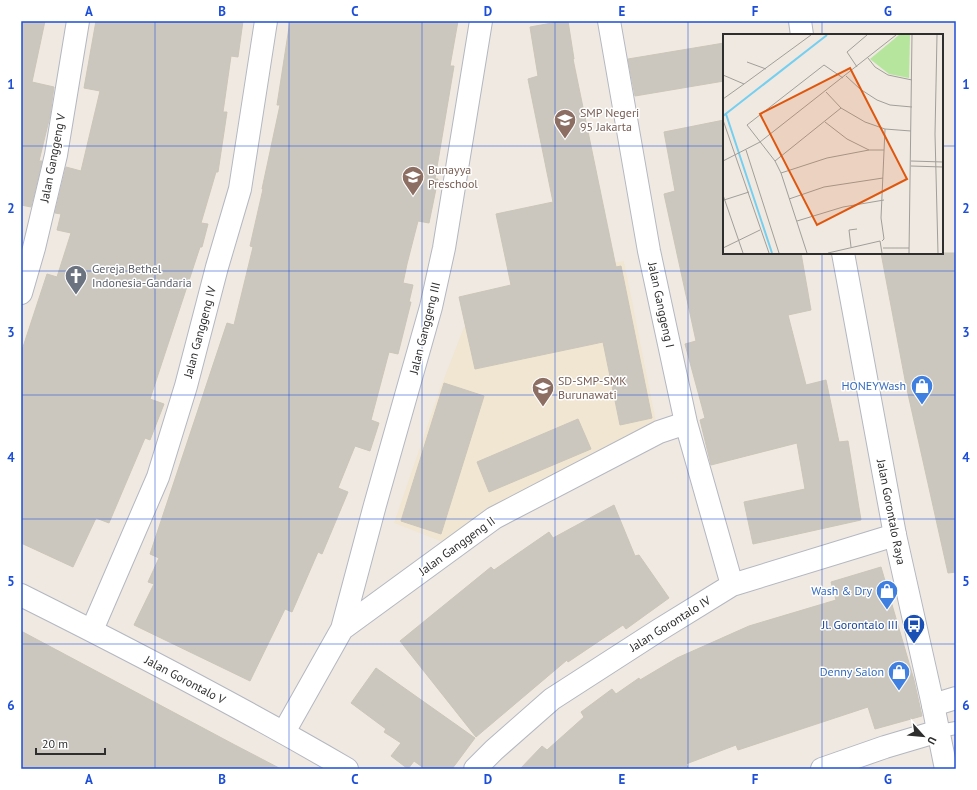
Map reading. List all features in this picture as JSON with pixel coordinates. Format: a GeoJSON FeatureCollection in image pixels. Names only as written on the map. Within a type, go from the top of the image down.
{"type":"FeatureCollection","features":[{"type":"Feature","properties":{"kind":"street","name":"Jalan Ganggeng V"},"geometry":{"type":"LineString","coordinates":[[21,293],[34,248],[56,155],[78,21]]}},
{"type":"Feature","properties":{"kind":"street","name":"Jalan Ganggeng IV"},"geometry":{"type":"LineString","coordinates":[[92,630],[158,477],[186,386],[217,267],[240,189],[266,21]]}},
{"type":"Feature","properties":{"kind":"street","name":"Jalan Ganggeng III"},"geometry":{"type":"LineString","coordinates":[[342,629],[375,505],[431,307],[445,241],[482,21]]}},
{"type":"Feature","properties":{"kind":"street","name":"Jalan Ganggeng I"},"geometry":{"type":"LineString","coordinates":[[609,21],[649,251],[686,423],[732,585]]}},
{"type":"Feature","properties":{"kind":"street"},"geometry":{"type":"LineString","coordinates":[[800,21],[802,34]]}},
{"type":"Feature","properties":{"kind":"street","name":"Jalan Gorontalo Raya"},"geometry":{"type":"LineString","coordinates":[[843,254],[895,535],[933,704],[947,730],[946,769]]}},
{"type":"Feature","properties":{"kind":"street","name":"Jalan Ganggeng II"},"geometry":{"type":"LineString","coordinates":[[284,732],[342,629],[494,518],[659,432],[686,423]]}},
{"type":"Feature","properties":{"kind":"street","name":"Jalan Gorontalo IV"},"geometry":{"type":"LineString","coordinates":[[475,769],[494,750],[552,699],[732,585],[895,535]]}},
{"type":"Feature","properties":{"kind":"street","name":"Jalan Gorontalo V"},"geometry":{"type":"LineString","coordinates":[[21,595],[92,630],[284,732],[347,769]]}},
{"type":"Feature","properties":{"kind":"street"},"geometry":{"type":"LineString","coordinates":[[933,704],[956,698]]}},
{"type":"Feature","properties":{"kind":"street"},"geometry":{"type":"LineString","coordinates":[[822,769],[885,746],[947,730]]}},
{"type":"Feature","properties":{"kind":"shaded area","name":"SD-SMP-SMK Burunawati"},"geometry":{"type":"Polygon","coordinates":[[[624,261],[657,427],[443,542],[394,523],[440,389],[464,327],[594,299],[588,268],[624,261]]]}},
{"type":"Feature","properties":{"kind":"building"},"geometry":{"type":"Polygon","coordinates":[[[21,21],[45,21],[32,82],[54,87],[50,116],[39,161],[42,161],[31,207],[21,205],[21,21]]]}},
{"type":"Feature","properties":{"kind":"building"},"geometry":{"type":"Polygon","coordinates":[[[96,21],[243,21],[238,57],[231,56],[223,112],[227,112],[218,172],[216,172],[201,223],[208,224],[202,247],[200,247],[150,399],[164,404],[150,440],[145,438],[109,523],[96,518],[73,567],[21,543],[21,353],[47,274],[57,277],[71,233],[57,230],[61,214],[55,213],[66,167],[81,171],[100,91],[84,88],[96,21]]]}},
{"type":"Feature","properties":{"kind":"building"},"geometry":{"type":"Polygon","coordinates":[[[290,21],[458,21],[450,66],[454,66],[435,179],[438,179],[429,223],[418,221],[407,264],[403,283],[413,285],[409,302],[411,302],[398,354],[389,352],[371,420],[379,423],[370,451],[355,446],[338,488],[348,492],[322,554],[318,552],[292,612],[285,609],[250,681],[134,625],[154,584],[148,582],[159,558],[150,554],[227,323],[234,325],[253,247],[250,246],[280,105],[277,105],[290,21]]]}},
{"type":"Feature","properties":{"kind":"building"},"geometry":{"type":"Polygon","coordinates":[[[568,21],[573,59],[616,267],[621,266],[652,418],[620,425],[603,342],[475,369],[459,297],[511,285],[496,214],[553,202],[528,79],[538,76],[530,27],[568,21]]]}},
{"type":"Feature","properties":{"kind":"building"},"geometry":{"type":"Polygon","coordinates":[[[723,43],[723,81],[635,96],[628,59],[723,43]]]}},
{"type":"Feature","properties":{"kind":"building"},"geometry":{"type":"Polygon","coordinates":[[[723,120],[723,254],[801,254],[811,310],[788,315],[806,385],[826,380],[839,442],[848,441],[861,520],[753,544],[744,502],[805,489],[797,443],[711,465],[700,420],[705,418],[685,344],[696,341],[664,194],[675,191],[664,132],[723,120]]]}},
{"type":"Feature","properties":{"kind":"building"},"geometry":{"type":"Polygon","coordinates":[[[956,253],[956,572],[948,573],[906,385],[881,254],[956,253]]]}},
{"type":"Feature","properties":{"kind":"building"},"geometry":{"type":"Polygon","coordinates":[[[444,383],[484,396],[441,534],[401,521],[444,383]]]}},
{"type":"Feature","properties":{"kind":"building"},"geometry":{"type":"Polygon","coordinates":[[[578,419],[591,449],[489,492],[477,462],[578,419]]]}},
{"type":"Feature","properties":{"kind":"building"},"geometry":{"type":"Polygon","coordinates":[[[614,505],[635,556],[639,555],[669,598],[626,629],[623,625],[568,662],[567,660],[476,737],[400,641],[491,567],[494,570],[549,532],[553,538],[614,505]]]}},
{"type":"Feature","properties":{"kind":"building"},"geometry":{"type":"Polygon","coordinates":[[[881,567],[914,680],[922,716],[875,729],[868,707],[738,750],[736,745],[686,764],[689,769],[520,769],[542,746],[547,750],[584,717],[581,712],[612,689],[616,694],[639,678],[640,680],[677,658],[749,626],[836,600],[831,582],[881,567]]]}},
{"type":"Feature","properties":{"kind":"building"},"geometry":{"type":"Polygon","coordinates":[[[21,631],[233,744],[281,769],[21,769],[21,631]]]}},
{"type":"Feature","properties":{"kind":"building"},"geometry":{"type":"Polygon","coordinates":[[[376,668],[475,738],[452,769],[425,769],[414,761],[408,769],[391,756],[401,743],[384,732],[386,729],[351,703],[376,668]]]}},
{"type":"Feature","properties":{"kind":"place","name":"SMP Negeri 95 Jakarta"},"geometry":{"type":"Point","coordinates":[565,140]}},
{"type":"Feature","properties":{"kind":"place","name":"Bunayya Preschool"},"geometry":{"type":"Point","coordinates":[413,196]}},
{"type":"Feature","properties":{"kind":"place","name":"Gereja Bethel Indonesia-Gandaria"},"geometry":{"type":"Point","coordinates":[76,296]}},
{"type":"Feature","properties":{"kind":"place","name":"HONEYWash"},"geometry":{"type":"Point","coordinates":[922,406]}},
{"type":"Feature","properties":{"kind":"place","name":"SD-SMP-SMK Burunawati"},"geometry":{"type":"Point","coordinates":[543,408]}},
{"type":"Feature","properties":{"kind":"place","name":"Wash & Dry"},"geometry":{"type":"Point","coordinates":[887,610]}},
{"type":"Feature","properties":{"kind":"place","name":"Jl. Gorontalo III"},"geometry":{"type":"Point","coordinates":[914,644]}},
{"type":"Feature","properties":{"kind":"place","name":"Denny Salon"},"geometry":{"type":"Point","coordinates":[899,692]}}]}
